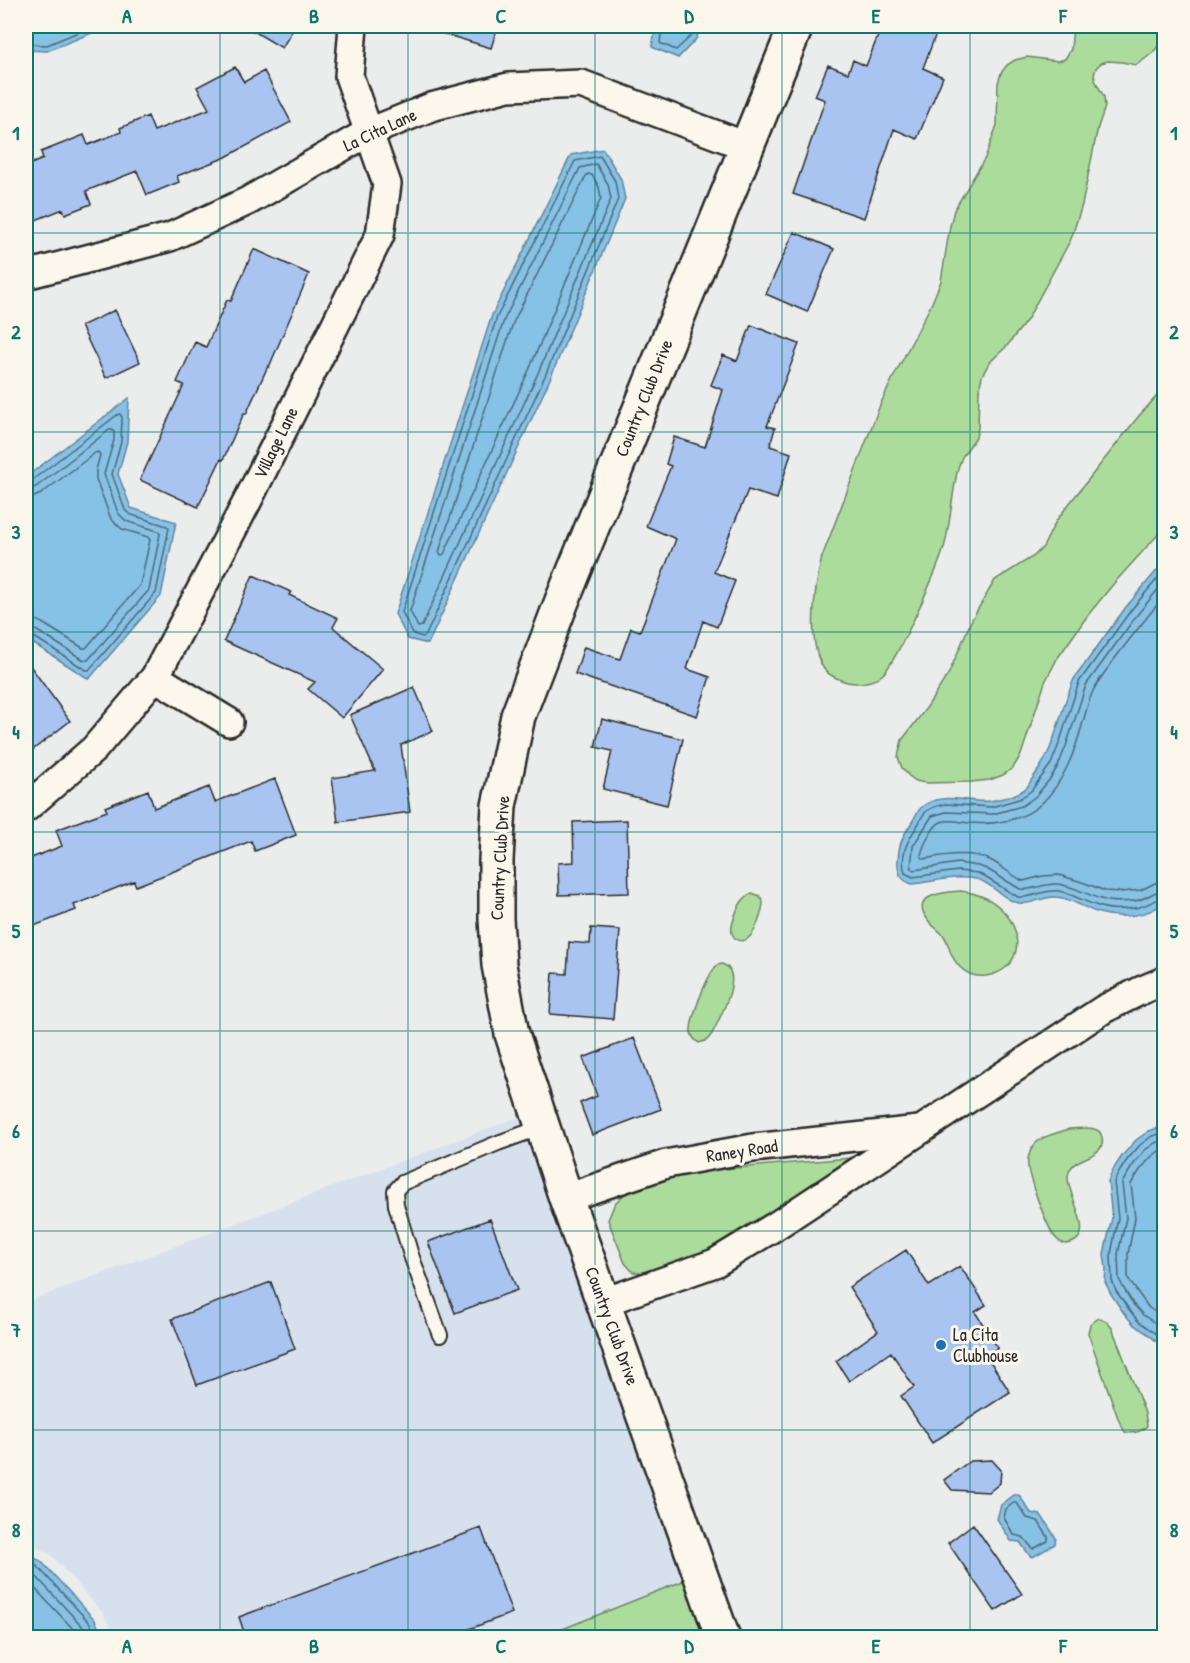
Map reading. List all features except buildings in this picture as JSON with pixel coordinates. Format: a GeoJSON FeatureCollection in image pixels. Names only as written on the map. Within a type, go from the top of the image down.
{"type":"FeatureCollection","features":[{"type":"Feature","properties":{"kind":"street","name":"Village Lane"},"geometry":{"type":"LineString","coordinates":[[26,808],[94,749],[155,677],[242,512],[380,235],[387,184],[349,76],[353,26]]}},
{"type":"Feature","properties":{"kind":"street","name":"Country Club Drive"},"geometry":{"type":"LineString","coordinates":[[723,1638],[566,1198],[512,1034],[499,965],[496,860],[499,806],[518,716],[562,601],[796,26]]}},
{"type":"Feature","properties":{"kind":"street","name":"La Cita Lane"},"geometry":{"type":"LineString","coordinates":[[26,274],[170,237],[248,201],[368,133],[431,107],[508,87],[581,84],[746,146]]}},
{"type":"Feature","properties":{"kind":"street"},"geometry":{"type":"LineString","coordinates":[[155,677],[229,722]]}},
{"type":"Feature","properties":{"kind":"street","name":"Raney Road"},"geometry":{"type":"LineString","coordinates":[[604,1302],[715,1263],[923,1130],[1104,1009],[1164,981]]}},
{"type":"Feature","properties":{"kind":"street","name":"Raney Road"},"geometry":{"type":"LineString","coordinates":[[566,1198],[666,1164],[753,1148],[923,1130]]}},
{"type":"Feature","properties":{"kind":"lane"},"geometry":{"type":"LineString","coordinates":[[440,1335],[411,1255],[396,1205],[395,1191],[402,1183],[542,1127]]}},
{"type":"Feature","properties":{"kind":"shaded area"},"geometry":{"type":"Polygon","coordinates":[[[521,1116],[546,1180],[688,1579],[540,1637],[116,1637],[103,1613],[50,1554],[26,1542],[26,1302],[521,1116]]]}},
{"type":"Feature","properties":{"kind":"green space"},"geometry":{"type":"Polygon","coordinates":[[[1073,26],[1164,26],[1162,39],[1156,49],[1136,65],[1108,61],[1096,68],[1095,80],[1104,97],[1105,107],[1098,127],[1082,205],[1071,239],[1027,320],[1007,346],[989,363],[982,376],[976,437],[962,457],[958,468],[945,544],[935,572],[907,634],[889,667],[874,680],[856,683],[844,681],[824,669],[815,645],[815,598],[822,557],[880,405],[941,281],[954,210],[985,158],[997,125],[998,83],[1001,73],[1015,60],[1027,57],[1058,61],[1065,59],[1071,49],[1073,26]]]}},
{"type":"Feature","properties":{"kind":"green space"},"geometry":{"type":"Polygon","coordinates":[[[1164,388],[1164,528],[1088,615],[1057,659],[1045,682],[1021,755],[1013,768],[990,780],[925,783],[916,781],[902,768],[898,757],[902,740],[949,673],[972,619],[995,580],[1034,556],[1043,547],[1056,521],[1138,417],[1164,388]]]}},
{"type":"Feature","properties":{"kind":"green space"},"geometry":{"type":"Polygon","coordinates":[[[961,891],[979,895],[990,901],[1001,908],[1011,922],[1017,942],[1016,951],[1006,967],[997,973],[980,976],[964,971],[950,951],[944,936],[923,912],[922,905],[925,900],[946,892],[961,891]]]}},
{"type":"Feature","properties":{"kind":"green space"},"geometry":{"type":"Polygon","coordinates":[[[752,893],[760,896],[763,901],[760,916],[750,936],[745,940],[739,940],[732,934],[733,922],[741,902],[752,893]]]}},
{"type":"Feature","properties":{"kind":"green space"},"geometry":{"type":"Polygon","coordinates":[[[722,964],[729,969],[732,976],[729,996],[712,1034],[707,1040],[699,1043],[691,1034],[693,1018],[707,981],[717,965],[722,964]]]}},
{"type":"Feature","properties":{"kind":"green space"},"geometry":{"type":"Polygon","coordinates":[[[1069,1129],[1097,1130],[1102,1137],[1102,1146],[1069,1170],[1069,1184],[1079,1216],[1081,1234],[1076,1240],[1066,1244],[1056,1238],[1048,1224],[1031,1181],[1028,1157],[1039,1141],[1069,1129]]]}},
{"type":"Feature","properties":{"kind":"green space"},"geometry":{"type":"Polygon","coordinates":[[[850,1158],[716,1249],[653,1274],[633,1272],[625,1263],[608,1220],[615,1203],[626,1193],[690,1172],[850,1158]]]}},
{"type":"Feature","properties":{"kind":"green space"},"geometry":{"type":"Polygon","coordinates":[[[1099,1318],[1106,1321],[1112,1328],[1145,1413],[1147,1426],[1134,1433],[1125,1432],[1119,1421],[1088,1333],[1090,1324],[1099,1318]]]}},
{"type":"Feature","properties":{"kind":"green space"},"geometry":{"type":"Polygon","coordinates":[[[688,1579],[709,1638],[540,1638],[688,1579]]]}},
{"type":"Feature","properties":{"kind":"water"},"geometry":{"type":"Polygon","coordinates":[[[26,26],[109,26],[47,51],[26,50],[26,26]]]}},
{"type":"Feature","properties":{"kind":"water"},"geometry":{"type":"Polygon","coordinates":[[[656,26],[701,26],[696,39],[678,58],[652,47],[656,26]]]}},
{"type":"Feature","properties":{"kind":"water"},"geometry":{"type":"Polygon","coordinates":[[[603,149],[621,179],[625,199],[550,379],[428,644],[408,639],[395,614],[492,315],[571,155],[603,149]]]}},
{"type":"Feature","properties":{"kind":"water"},"geometry":{"type":"Polygon","coordinates":[[[129,398],[127,442],[118,474],[131,508],[176,522],[161,596],[89,679],[26,639],[26,477],[129,398]]]}},
{"type":"Feature","properties":{"kind":"water"},"geometry":{"type":"Polygon","coordinates":[[[1164,562],[1164,902],[1142,914],[1115,916],[1099,913],[1067,899],[1056,897],[1026,903],[1015,902],[976,879],[952,878],[912,884],[905,880],[898,868],[899,849],[906,831],[922,807],[929,802],[946,799],[989,801],[1013,795],[1028,786],[1047,755],[1074,679],[1126,607],[1164,562]]]}},
{"type":"Feature","properties":{"kind":"water"},"geometry":{"type":"Polygon","coordinates":[[[1164,1126],[1164,1348],[1134,1325],[1111,1294],[1105,1282],[1104,1254],[1112,1218],[1108,1181],[1112,1171],[1136,1140],[1149,1131],[1164,1126]]]}},
{"type":"Feature","properties":{"kind":"water"},"geometry":{"type":"Polygon","coordinates":[[[1014,1495],[1019,1495],[1031,1513],[1041,1515],[1056,1538],[1055,1544],[1033,1557],[1020,1542],[1011,1541],[997,1519],[1001,1505],[1014,1495]]]}},
{"type":"Feature","properties":{"kind":"water"},"geometry":{"type":"Polygon","coordinates":[[[26,1554],[41,1561],[95,1620],[103,1637],[37,1637],[26,1625],[26,1554]]]}},
{"type":"Feature","properties":{"kind":"place","name":"La Cita Clubhouse"},"geometry":{"type":"Point","coordinates":[941,1345]}}]}
